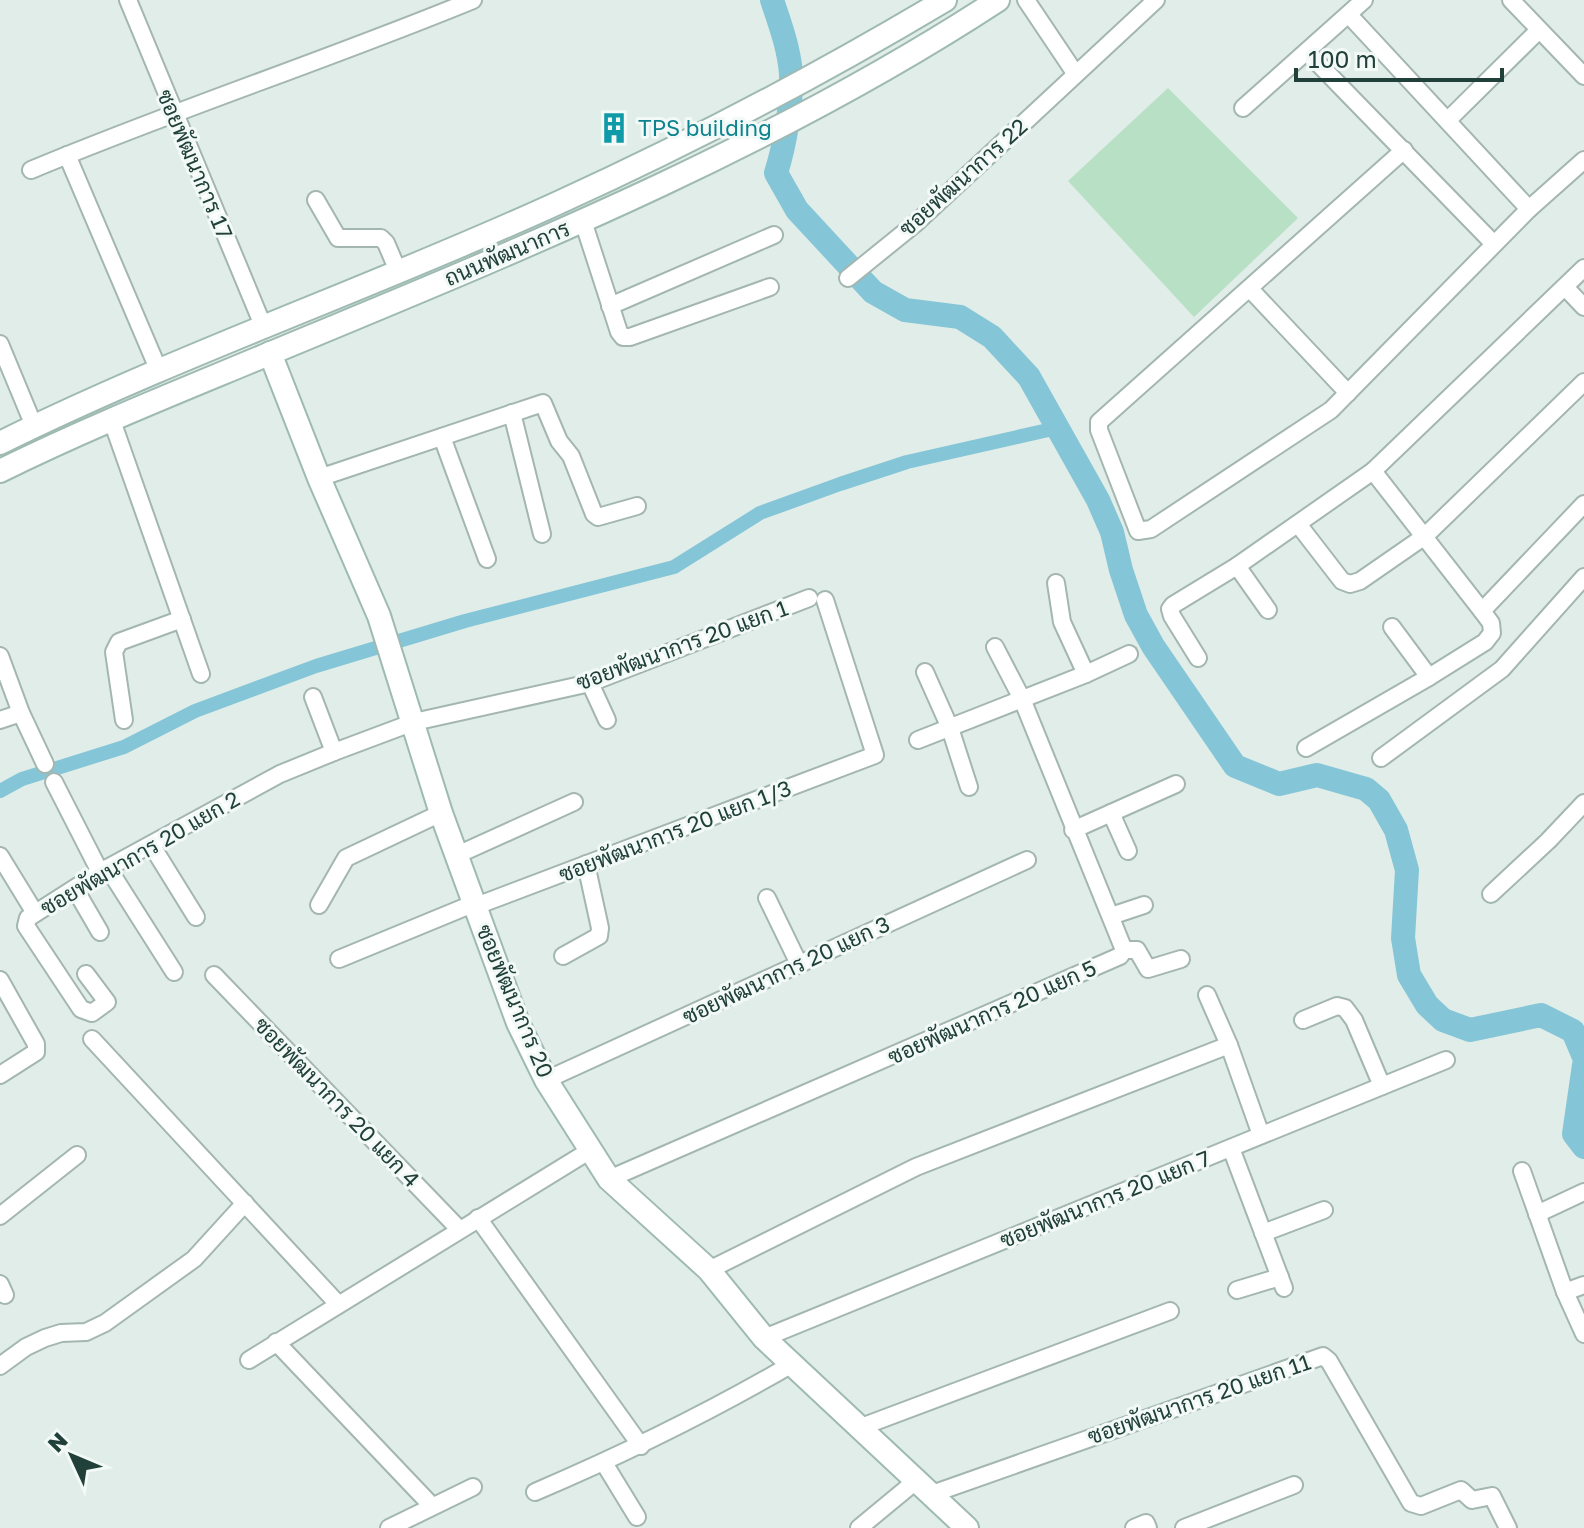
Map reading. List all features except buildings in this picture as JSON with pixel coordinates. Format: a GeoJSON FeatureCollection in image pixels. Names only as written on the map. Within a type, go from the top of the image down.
{"type":"FeatureCollection","features":[{"type":"Feature","properties":{"kind":"main road","name":"ถนนพัฒนาการ"},"geometry":{"type":"LineString","coordinates":[[0,443],[159,371],[558,203],[796,86],[944,0]]}},
{"type":"Feature","properties":{"kind":"main road","name":"ถนนพัฒนาการ"},"geometry":{"type":"LineString","coordinates":[[0,471],[111,418],[583,221],[801,114],[898,61],[998,0]]}},
{"type":"Feature","properties":{"kind":"main road","name":"ซอยพัฒนาการ 20"},"geometry":{"type":"LineString","coordinates":[[270,353],[319,478],[379,616],[441,813],[518,1023],[546,1080],[609,1179],[709,1270],[764,1338],[925,1487],[963,1527]]}},
{"type":"Feature","properties":{"kind":"street","name":"ซอยพัฒนาการ 17"},"geometry":{"type":"LineString","coordinates":[[128,0],[264,328]]}},
{"type":"Feature","properties":{"kind":"street"},"geometry":{"type":"LineString","coordinates":[[31,170],[173,112],[473,0]]}},
{"type":"Feature","properties":{"kind":"street"},"geometry":{"type":"LineString","coordinates":[[1026,0],[1075,73]]}},
{"type":"Feature","properties":{"kind":"street","name":"ซอยพัฒนาการ 22"},"geometry":{"type":"LineString","coordinates":[[849,277],[916,223],[1156,0]]}},
{"type":"Feature","properties":{"kind":"street"},"geometry":{"type":"LineString","coordinates":[[1243,108],[1364,0]]}},
{"type":"Feature","properties":{"kind":"street"},"geometry":{"type":"LineString","coordinates":[[1511,0],[1584,76]]}},
{"type":"Feature","properties":{"kind":"street"},"geometry":{"type":"LineString","coordinates":[[1349,15],[1529,209]]}},
{"type":"Feature","properties":{"kind":"street"},"geometry":{"type":"LineString","coordinates":[[1448,120],[1539,30]]}},
{"type":"Feature","properties":{"kind":"street"},"geometry":{"type":"LineString","coordinates":[[1307,52],[1494,244]]}},
{"type":"Feature","properties":{"kind":"street"},"geometry":{"type":"LineString","coordinates":[[1404,150],[1099,422],[1099,430],[1137,530],[1151,529],[1331,410],[1529,209],[1584,160]]}},
{"type":"Feature","properties":{"kind":"street"},"geometry":{"type":"LineString","coordinates":[[67,155],[159,371]]}},
{"type":"Feature","properties":{"kind":"street"},"geometry":{"type":"LineString","coordinates":[[316,200],[338,238],[381,238],[398,271]]}},
{"type":"Feature","properties":{"kind":"street"},"geometry":{"type":"LineString","coordinates":[[583,221],[620,335],[630,337],[770,287]]}},
{"type":"Feature","properties":{"kind":"street"},"geometry":{"type":"LineString","coordinates":[[610,306],[774,235]]}},
{"type":"Feature","properties":{"kind":"street"},"geometry":{"type":"LineString","coordinates":[[1198,658],[1170,609],[1173,605],[1237,566],[1373,471],[1584,268]]}},
{"type":"Feature","properties":{"kind":"street"},"geometry":{"type":"LineString","coordinates":[[1565,287],[1584,307]]}},
{"type":"Feature","properties":{"kind":"street"},"geometry":{"type":"LineString","coordinates":[[1250,289],[1348,393]]}},
{"type":"Feature","properties":{"kind":"street"},"geometry":{"type":"LineString","coordinates":[[0,344],[34,426]]}},
{"type":"Feature","properties":{"kind":"street"},"geometry":{"type":"LineString","coordinates":[[1298,524],[1342,581],[1350,584],[1360,581],[1425,536],[1584,382]]}},
{"type":"Feature","properties":{"kind":"street"},"geometry":{"type":"LineString","coordinates":[[319,478],[544,404],[559,441],[571,456],[596,516],[637,506]]}},
{"type":"Feature","properties":{"kind":"street"},"geometry":{"type":"LineString","coordinates":[[512,413],[542,534]]}},
{"type":"Feature","properties":{"kind":"street"},"geometry":{"type":"LineString","coordinates":[[111,418],[201,674]]}},
{"type":"Feature","properties":{"kind":"street"},"geometry":{"type":"LineString","coordinates":[[442,437],[487,559]]}},
{"type":"Feature","properties":{"kind":"street"},"geometry":{"type":"LineString","coordinates":[[1306,748],[1429,677],[1489,638],[1492,628],[1373,471]]}},
{"type":"Feature","properties":{"kind":"street"},"geometry":{"type":"LineString","coordinates":[[1482,611],[1584,504]]}},
{"type":"Feature","properties":{"kind":"street"},"geometry":{"type":"LineString","coordinates":[[1237,566],[1268,610]]}},
{"type":"Feature","properties":{"kind":"street"},"geometry":{"type":"LineString","coordinates":[[1381,758],[1502,669],[1584,577]]}},
{"type":"Feature","properties":{"kind":"street"},"geometry":{"type":"LineString","coordinates":[[1056,583],[1062,622],[1086,674]]}},
{"type":"Feature","properties":{"kind":"street","name":"ซอยพัฒนาการ 20 แยก 1"},"geometry":{"type":"LineString","coordinates":[[414,722],[590,683],[817,599],[875,755]]}},
{"type":"Feature","properties":{"kind":"street"},"geometry":{"type":"LineString","coordinates":[[124,720],[114,652],[116,646],[119,642],[182,619]]}},
{"type":"Feature","properties":{"kind":"street"},"geometry":{"type":"LineString","coordinates":[[1392,627],[1429,677]]}},
{"type":"Feature","properties":{"kind":"street","name":"ซอยพัฒนาการ 20 แยก 5"},"geometry":{"type":"LineString","coordinates":[[609,1179],[1120,956],[1124,950],[1111,916],[1073,830],[1022,699],[995,647]]}},
{"type":"Feature","properties":{"kind":"street"},"geometry":{"type":"LineString","coordinates":[[918,740],[1129,654]]}},
{"type":"Feature","properties":{"kind":"street"},"geometry":{"type":"LineString","coordinates":[[0,656],[21,713],[45,764]]}},
{"type":"Feature","properties":{"kind":"street"},"geometry":{"type":"LineString","coordinates":[[925,672],[950,728],[969,787]]}},
{"type":"Feature","properties":{"kind":"street"},"geometry":{"type":"LineString","coordinates":[[590,683],[607,720]]}},
{"type":"Feature","properties":{"kind":"street"},"geometry":{"type":"LineString","coordinates":[[313,697],[334,752]]}},
{"type":"Feature","properties":{"kind":"street"},"geometry":{"type":"LineString","coordinates":[[0,720],[21,713]]}},
{"type":"Feature","properties":{"kind":"street","name":"ซอยพัฒนาการ 20 แยก 2"},"geometry":{"type":"LineString","coordinates":[[86,974],[107,1002],[92,1013],[81,1009],[26,926],[28,918],[104,870],[280,774],[414,722]]}},
{"type":"Feature","properties":{"kind":"street","name":"ซอยพัฒนาการ 20 แยก 1/3"},"geometry":{"type":"LineString","coordinates":[[339,959],[475,904],[875,755]]}},
{"type":"Feature","properties":{"kind":"street"},"geometry":{"type":"LineString","coordinates":[[54,782],[104,870],[174,972]]}},
{"type":"Feature","properties":{"kind":"street"},"geometry":{"type":"LineString","coordinates":[[1073,830],[1176,784]]}},
{"type":"Feature","properties":{"kind":"street"},"geometry":{"type":"LineString","coordinates":[[457,855],[574,802]]}},
{"type":"Feature","properties":{"kind":"street"},"geometry":{"type":"LineString","coordinates":[[1491,894],[1584,803]]}},
{"type":"Feature","properties":{"kind":"street"},"geometry":{"type":"LineString","coordinates":[[319,905],[346,858],[441,813]]}},
{"type":"Feature","properties":{"kind":"street"},"geometry":{"type":"LineString","coordinates":[[1111,813],[1128,851]]}},
{"type":"Feature","properties":{"kind":"street"},"geometry":{"type":"LineString","coordinates":[[152,846],[196,917]]}},
{"type":"Feature","properties":{"kind":"street"},"geometry":{"type":"LineString","coordinates":[[0,856],[35,913]]}},
{"type":"Feature","properties":{"kind":"street","name":"ซอยพัฒนาการ 20 แยก 3"},"geometry":{"type":"LineString","coordinates":[[546,1080],[1027,860]]}},
{"type":"Feature","properties":{"kind":"street"},"geometry":{"type":"LineString","coordinates":[[563,956],[599,936],[600,928],[586,864]]}},
{"type":"Feature","properties":{"kind":"street"},"geometry":{"type":"LineString","coordinates":[[75,889],[100,932]]}},
{"type":"Feature","properties":{"kind":"street"},"geometry":{"type":"LineString","coordinates":[[767,898],[799,964]]}},
{"type":"Feature","properties":{"kind":"street"},"geometry":{"type":"LineString","coordinates":[[1111,916],[1144,905]]}},
{"type":"Feature","properties":{"kind":"street"},"geometry":{"type":"LineString","coordinates":[[1124,950],[1137,950],[1148,969],[1181,959]]}},
{"type":"Feature","properties":{"kind":"street","name":"ซอยพัฒนาการ 20 แยก 4"},"geometry":{"type":"LineString","coordinates":[[214,975],[459,1229]]}},
{"type":"Feature","properties":{"kind":"street"},"geometry":{"type":"LineString","coordinates":[[0,980],[6,1005],[36,1044],[36,1052],[0,1075]]}},
{"type":"Feature","properties":{"kind":"street"},"geometry":{"type":"LineString","coordinates":[[1207,995],[1229,1045],[1261,1135]]}},
{"type":"Feature","properties":{"kind":"street"},"geometry":{"type":"LineString","coordinates":[[1303,1020],[1337,1006],[1345,1008],[1354,1020],[1382,1086]]}},
{"type":"Feature","properties":{"kind":"street"},"geometry":{"type":"LineString","coordinates":[[92,1039],[338,1304]]}},
{"type":"Feature","properties":{"kind":"street"},"geometry":{"type":"LineString","coordinates":[[709,1270],[916,1167],[1229,1045]]}},
{"type":"Feature","properties":{"kind":"street","name":"ซอยพัฒนาการ 20 แยก 7"},"geometry":{"type":"LineString","coordinates":[[764,1338],[1446,1060]]}},
{"type":"Feature","properties":{"kind":"street"},"geometry":{"type":"LineString","coordinates":[[1231,1148],[1282,1282],[1237,1290]]}},
{"type":"Feature","properties":{"kind":"street"},"geometry":{"type":"LineString","coordinates":[[249,1360],[589,1151]]}},
{"type":"Feature","properties":{"kind":"street"},"geometry":{"type":"LineString","coordinates":[[0,1216],[77,1155]]}},
{"type":"Feature","properties":{"kind":"street"},"geometry":{"type":"LineString","coordinates":[[1522,1171],[1565,1292],[1584,1334]]}},
{"type":"Feature","properties":{"kind":"street"},"geometry":{"type":"LineString","coordinates":[[1537,1214],[1584,1192]]}},
{"type":"Feature","properties":{"kind":"street"},"geometry":{"type":"LineString","coordinates":[[0,1366],[45,1338],[61,1333],[86,1332],[105,1323],[194,1259],[245,1203]]}},
{"type":"Feature","properties":{"kind":"street"},"geometry":{"type":"LineString","coordinates":[[1263,1233],[1324,1210]]}},
{"type":"Feature","properties":{"kind":"street"},"geometry":{"type":"LineString","coordinates":[[478,1218],[641,1446]]}},
{"type":"Feature","properties":{"kind":"street"},"geometry":{"type":"LineString","coordinates":[[1565,1292],[1584,1285]]}},
{"type":"Feature","properties":{"kind":"street"},"geometry":{"type":"LineString","coordinates":[[861,1427],[1170,1311]]}},
{"type":"Feature","properties":{"kind":"street"},"geometry":{"type":"LineString","coordinates":[[276,1342],[432,1506]]}},
{"type":"Feature","properties":{"kind":"street","name":"ซอยพัฒนาการ 20 แยก 11"},"geometry":{"type":"LineString","coordinates":[[925,1487],[1323,1356],[1329,1361],[1411,1503],[1421,1506],[1461,1490],[1472,1500],[1492,1496],[1508,1528]]}},
{"type":"Feature","properties":{"kind":"street"},"geometry":{"type":"LineString","coordinates":[[535,1492],[641,1446],[792,1364]]}},
{"type":"Feature","properties":{"kind":"street"},"geometry":{"type":"LineString","coordinates":[[604,1463],[637,1517]]}},
{"type":"Feature","properties":{"kind":"street"},"geometry":{"type":"LineString","coordinates":[[1184,1528],[1294,1485]]}},
{"type":"Feature","properties":{"kind":"street"},"geometry":{"type":"LineString","coordinates":[[389,1528],[473,1487]]}},
{"type":"Feature","properties":{"kind":"street"},"geometry":{"type":"LineString","coordinates":[[859,1528],[925,1487]]}},
{"type":"Feature","properties":{"kind":"street"},"geometry":{"type":"LineString","coordinates":[[1134,1528],[1146,1523],[1148,1528]]}},
{"type":"Feature","properties":{"kind":"green space"},"geometry":{"type":"Polygon","coordinates":[[[1168,88],[1298,218],[1194,317],[1068,181],[1168,88]]]}},
{"type":"Feature","properties":{"kind":"waterway"},"geometry":{"type":"LineString","coordinates":[[772,0],[791,74],[787,124],[776,173],[797,210],[873,292],[905,310],[960,317],[992,337],[1029,377],[1098,500],[1112,532],[1136,615],[1153,646],[1235,766],[1279,784],[1317,775],[1366,789],[1379,800],[1396,830],[1407,870],[1403,938],[1409,975],[1427,1005],[1443,1020],[1470,1030],[1541,1015],[1573,1031],[1584,1057]]}},
{"type":"Feature","properties":{"kind":"waterway"},"geometry":{"type":"LineString","coordinates":[[0,791],[22,779],[124,747],[195,711],[316,666],[465,621],[674,567],[760,513],[840,484],[907,462],[1057,428]]}},
{"type":"Feature","properties":{"kind":"waterway"},"geometry":{"type":"LineString","coordinates":[[1584,1065],[1574,1134],[1584,1147]]}},
{"type":"Feature","properties":{"kind":"place","name":"TPS building"},"geometry":{"type":"Point","coordinates":[614,128]}}]}
